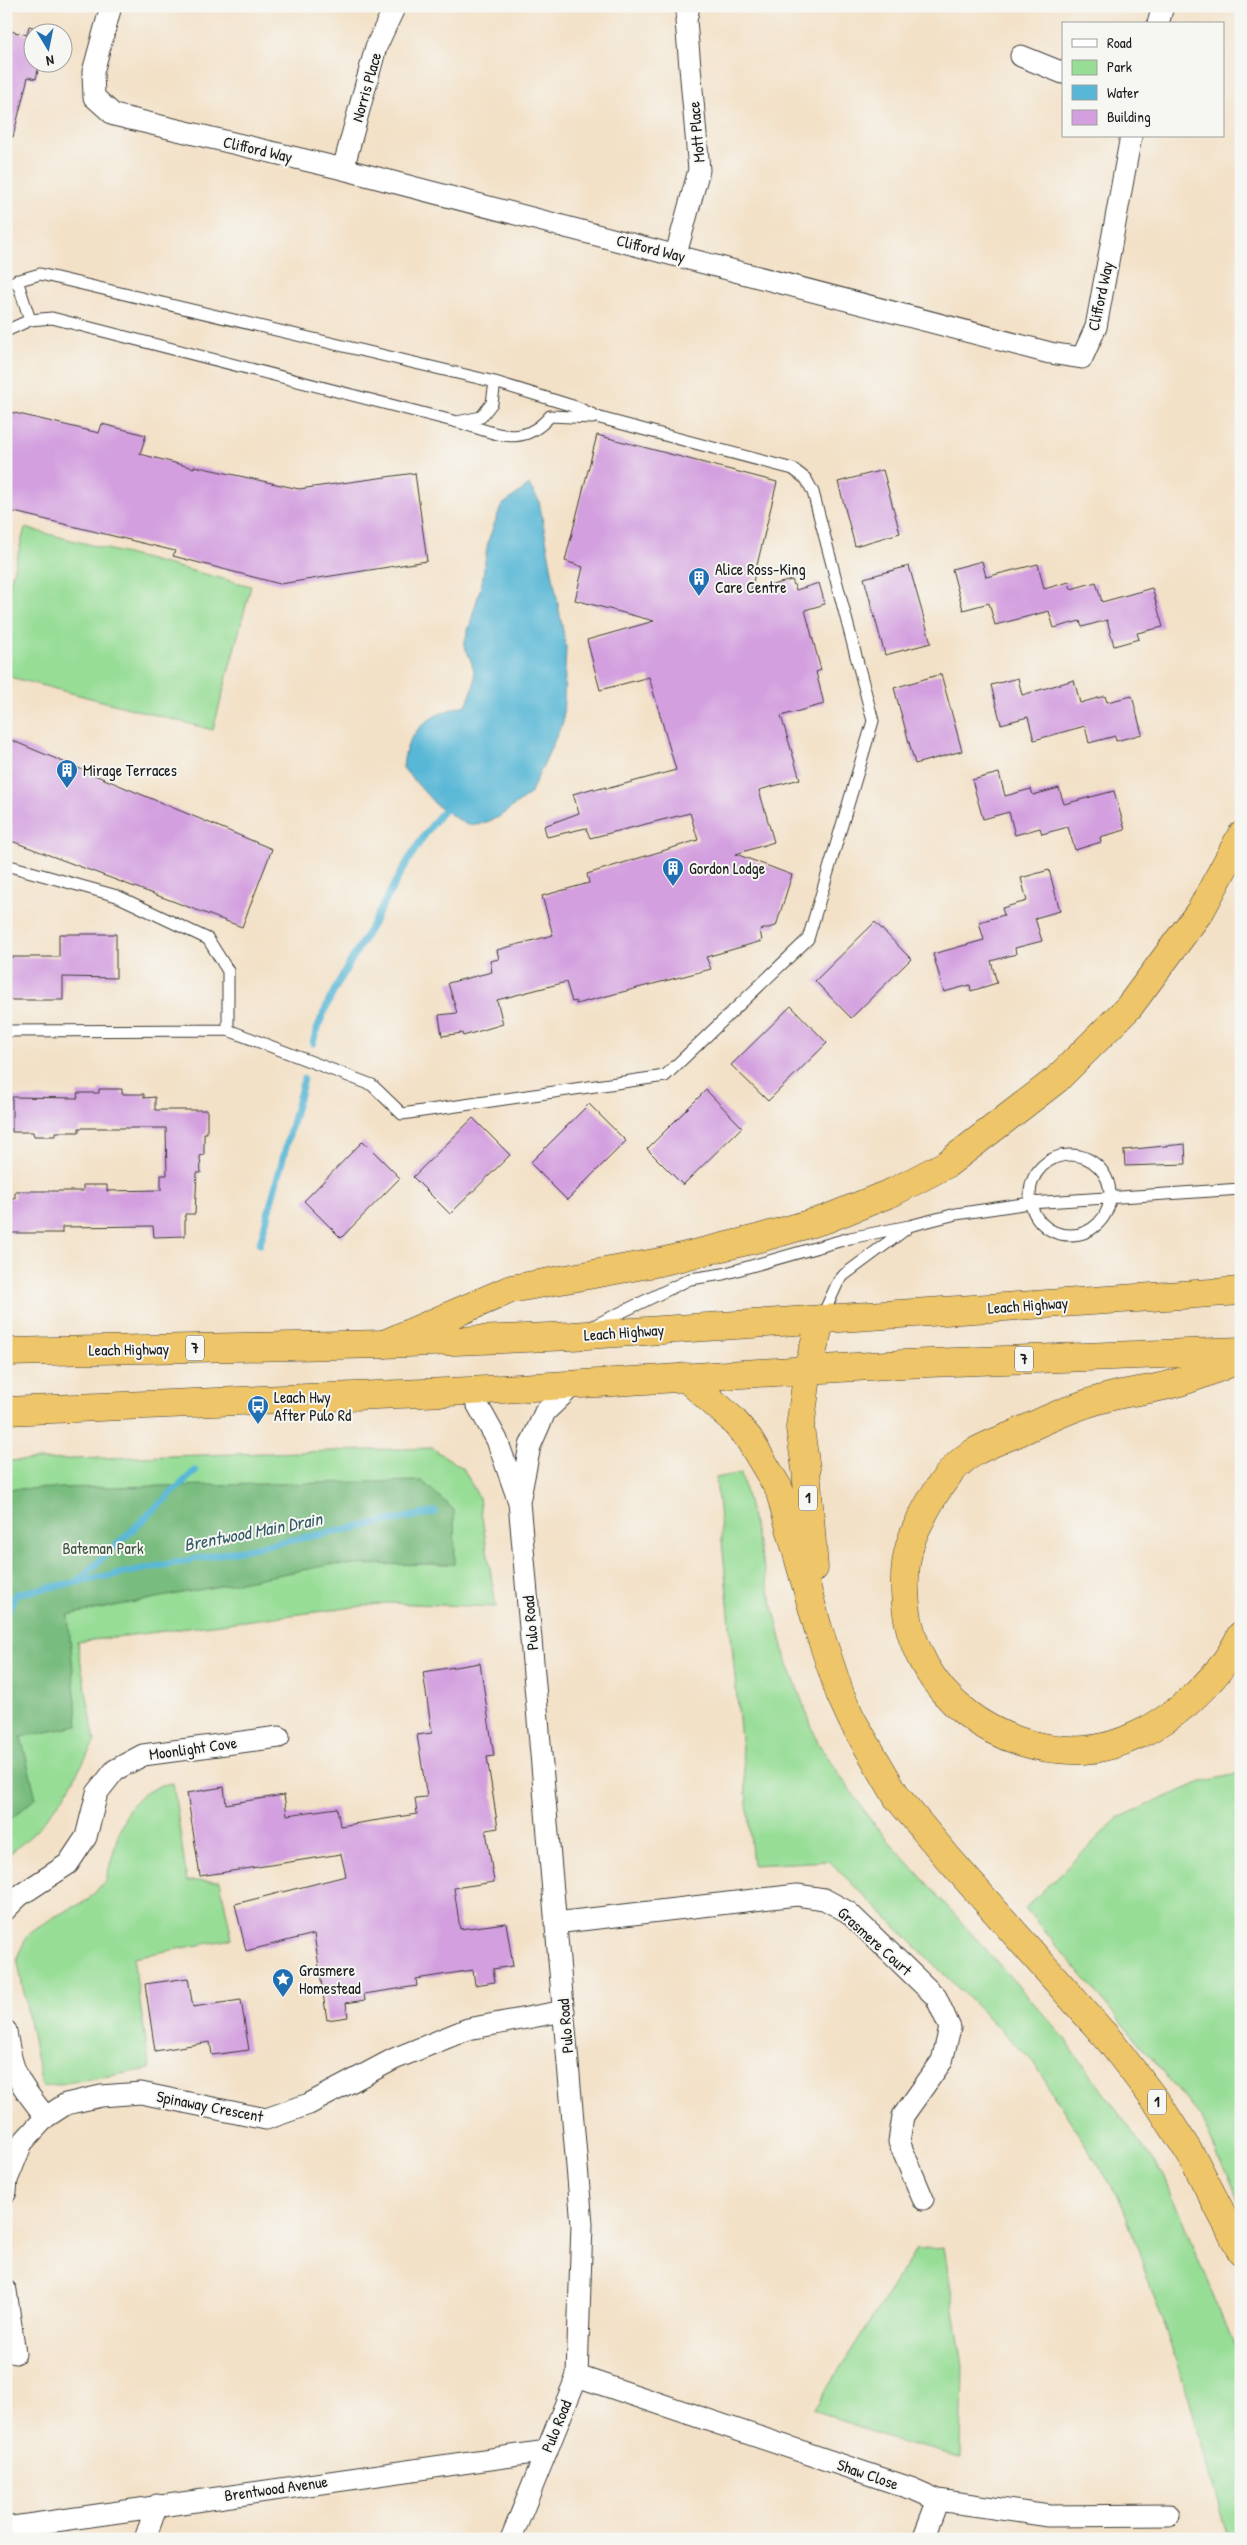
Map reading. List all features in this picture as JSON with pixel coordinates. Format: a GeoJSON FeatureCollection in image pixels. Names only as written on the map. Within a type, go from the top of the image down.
{"type":"FeatureCollection","features":[{"type":"Feature","properties":{"kind":"highway"},"geometry":{"type":"LineString","coordinates":[[384,1344],[511,1290],[660,1262],[760,1238],[826,1219],[893,1192],[946,1164],[1056,1080],[1129,1007],[1202,910],[1241,836]]}},
{"type":"Feature","properties":{"kind":"highway","name":"Leach Highway"},"geometry":{"type":"LineString","coordinates":[[6,1352],[384,1344],[572,1336],[1241,1291]]}},
{"type":"Feature","properties":{"kind":"highway","name":"1"},"geometry":{"type":"LineString","coordinates":[[821,1320],[808,1368],[800,1428],[806,1469],[818,1628],[840,1694],[852,1720],[897,1796],[948,1858],[1098,2027],[1159,2105],[1194,2160],[1241,2251]]}},
{"type":"Feature","properties":{"kind":"highway","name":"7"},"geometry":{"type":"LineString","coordinates":[[6,1411],[195,1405],[470,1391],[808,1368],[1241,1351]]}},
{"type":"Feature","properties":{"kind":"highway"},"geometry":{"type":"LineString","coordinates":[[1241,1358],[1176,1384],[1110,1396],[1059,1412],[971,1453],[936,1490],[912,1536],[904,1577],[908,1618],[919,1655],[941,1690],[974,1720],[1012,1740],[1049,1749],[1086,1750],[1133,1738],[1174,1714],[1210,1682],[1241,1635]]}},
{"type":"Feature","properties":{"kind":"highway"},"geometry":{"type":"LineString","coordinates":[[685,1377],[739,1426],[779,1489],[818,1628]]}},
{"type":"Feature","properties":{"kind":"street","name":"Clifford Way"},"geometry":{"type":"LineString","coordinates":[[111,6],[93,72],[94,97],[114,115],[343,169],[1050,352],[1082,358],[1096,327],[1131,138]]}},
{"type":"Feature","properties":{"kind":"street","name":"Norris Place"},"geometry":{"type":"LineString","coordinates":[[343,169],[376,47],[394,6]]}},
{"type":"Feature","properties":{"kind":"street","name":"Mott Place"},"geometry":{"type":"LineString","coordinates":[[676,254],[699,170],[686,21],[690,6]]}},
{"type":"Feature","properties":{"kind":"street"},"geometry":{"type":"LineString","coordinates":[[1159,22],[1163,6]]}},
{"type":"Feature","properties":{"kind":"street"},"geometry":{"type":"LineString","coordinates":[[1021,56],[1062,72]]}},
{"type":"Feature","properties":{"kind":"street","name":"Pulo Road"},"geometry":{"type":"LineString","coordinates":[[519,1502],[530,1446],[545,1412],[573,1385]]}},
{"type":"Feature","properties":{"kind":"street","name":"Pulo Road"},"geometry":{"type":"LineString","coordinates":[[470,1391],[497,1440],[519,1502],[582,2224],[577,2376],[511,2539]]}},
{"type":"Feature","properties":{"kind":"street","name":"Moonlight Cove"},"geometry":{"type":"LineString","coordinates":[[6,1909],[19,1896],[68,1864],[86,1837],[97,1793],[115,1770],[143,1755],[279,1737]]}},
{"type":"Feature","properties":{"kind":"street","name":"Grasmere Court"},"geometry":{"type":"LineString","coordinates":[[555,1922],[797,1895],[824,1899],[848,1912],[936,1997],[950,2028],[942,2061],[903,2116],[899,2142],[923,2199]]}},
{"type":"Feature","properties":{"kind":"street","name":"Spinaway Crescent"},"geometry":{"type":"LineString","coordinates":[[6,2192],[8,2180],[22,2143],[46,2117],[66,2104],[101,2096],[141,2093],[266,2119],[309,2104],[394,2059],[468,2029],[564,2011]]}},
{"type":"Feature","properties":{"kind":"street"},"geometry":{"type":"LineString","coordinates":[[6,2031],[10,2062],[23,2089],[46,2117]]}},
{"type":"Feature","properties":{"kind":"street"},"geometry":{"type":"LineString","coordinates":[[6,2291],[15,2353]]}},
{"type":"Feature","properties":{"kind":"street","name":"Shaw Close"},"geometry":{"type":"LineString","coordinates":[[577,2376],[938,2500],[1049,2516],[1169,2515]]}},
{"type":"Feature","properties":{"kind":"street","name":"Brentwood Avenue"},"geometry":{"type":"LineString","coordinates":[[6,2528],[547,2451]]}},
{"type":"Feature","properties":{"kind":"street"},"geometry":{"type":"LineString","coordinates":[[923,2539],[938,2500]]}},
{"type":"Feature","properties":{"kind":"street"},"geometry":{"type":"LineString","coordinates":[[145,2539],[157,2505]]}},
{"type":"Feature","properties":{"kind":"lane"},"geometry":{"type":"LineString","coordinates":[[6,1031],[228,1030],[372,1085],[402,1114],[665,1076],[808,939],[873,721],[813,492],[801,473],[783,465],[600,418],[576,407],[495,382],[40,274],[12,282],[30,320]]}},
{"type":"Feature","properties":{"kind":"lane"},"geometry":{"type":"LineString","coordinates":[[6,332],[30,320],[52,318],[502,434],[521,436],[538,430],[550,416],[600,418]]}},
{"type":"Feature","properties":{"kind":"lane"},"geometry":{"type":"LineString","coordinates":[[457,422],[481,417],[492,403],[495,382]]}},
{"type":"Feature","properties":{"kind":"lane"},"geometry":{"type":"LineString","coordinates":[[6,865],[117,896],[208,939],[228,971],[228,1030]]}},
{"type":"Feature","properties":{"kind":"lane"},"geometry":{"type":"LineString","coordinates":[[1067,1155],[1080,1156],[1093,1162],[1102,1172],[1108,1184],[1110,1197],[1108,1210],[1101,1221],[1091,1230],[1079,1235],[1066,1235],[1054,1232],[1043,1225],[1034,1215],[1030,1203],[1030,1190],[1034,1177],[1042,1166],[1054,1159],[1067,1155]]}},
{"type":"Feature","properties":{"kind":"lane"},"geometry":{"type":"LineString","coordinates":[[572,1336],[690,1279],[757,1265],[850,1238],[956,1214],[1030,1203],[1241,1189]]}},
{"type":"Feature","properties":{"kind":"lane"},"geometry":{"type":"LineString","coordinates":[[821,1320],[838,1282],[844,1275],[909,1226]]}},
{"type":"Feature","properties":{"kind":"green space"},"geometry":{"type":"Polygon","coordinates":[[[25,528],[251,586],[213,730],[6,676],[6,598],[25,528]]]}},
{"type":"Feature","properties":{"kind":"green space","name":"Bateman Park"},"geometry":{"type":"Polygon","coordinates":[[[432,1448],[463,1468],[479,1498],[496,1607],[387,1603],[77,1642],[95,1741],[65,1795],[34,1833],[6,1857],[6,1461],[432,1448]]]}},
{"type":"Feature","properties":{"kind":"green space"},"geometry":{"type":"Polygon","coordinates":[[[741,1473],[785,1656],[818,1743],[872,1822],[1062,2035],[1164,2176],[1241,2364],[1241,2539],[1228,2539],[1189,2398],[1121,2201],[1033,2062],[829,1861],[753,1865],[716,1478],[741,1473]]]}},
{"type":"Feature","properties":{"kind":"green space"},"geometry":{"type":"Polygon","coordinates":[[[422,1481],[454,1510],[455,1564],[329,1565],[68,1615],[78,1726],[21,1737],[36,1798],[6,1823],[6,1489],[422,1481]]]}},
{"type":"Feature","properties":{"kind":"green space"},"geometry":{"type":"Polygon","coordinates":[[[1241,1773],[1241,2207],[1200,2116],[1025,1908],[1118,1818],[1201,1782],[1241,1773]]]}},
{"type":"Feature","properties":{"kind":"green space"},"geometry":{"type":"Polygon","coordinates":[[[173,1783],[187,1881],[220,1881],[232,1939],[133,1957],[150,2069],[42,2087],[17,1957],[28,1935],[52,1918],[88,1900],[106,1880],[118,1835],[128,1810],[143,1794],[161,1785],[173,1783]]]}},
{"type":"Feature","properties":{"kind":"green space"},"geometry":{"type":"Polygon","coordinates":[[[944,2247],[963,2366],[961,2457],[887,2438],[814,2409],[916,2249],[944,2247]]]}},
{"type":"Feature","properties":{"kind":"water"},"geometry":{"type":"Polygon","coordinates":[[[529,485],[539,501],[566,647],[563,722],[530,794],[499,817],[484,823],[467,825],[436,805],[403,768],[405,755],[409,743],[422,725],[431,718],[453,708],[466,705],[473,688],[474,675],[464,645],[482,582],[488,541],[501,506],[529,485]]]}},
{"type":"Feature","properties":{"kind":"building"},"geometry":{"type":"Polygon","coordinates":[[[6,30],[22,34],[22,72],[38,72],[36,79],[28,77],[13,137],[6,136],[6,30]]]}},
{"type":"Feature","properties":{"kind":"building"},"geometry":{"type":"Polygon","coordinates":[[[6,411],[99,433],[102,424],[146,435],[140,454],[194,468],[194,466],[299,489],[415,473],[427,561],[280,584],[173,556],[175,551],[6,510],[6,411]]]}},
{"type":"Feature","properties":{"kind":"building"},"geometry":{"type":"Polygon","coordinates":[[[597,435],[777,482],[751,590],[792,580],[796,590],[819,583],[825,604],[805,610],[821,670],[816,672],[824,704],[781,716],[800,779],[759,790],[774,842],[736,854],[792,875],[776,926],[760,930],[762,941],[706,957],[711,969],[576,1004],[576,1001],[572,1002],[566,982],[497,1000],[503,1024],[463,1036],[462,1033],[442,1036],[439,1015],[457,1013],[448,983],[492,972],[490,961],[499,959],[497,950],[553,935],[542,896],[589,883],[587,874],[698,840],[690,813],[590,838],[586,828],[547,837],[544,826],[579,813],[573,794],[594,788],[595,790],[606,787],[606,789],[676,770],[649,677],[600,690],[587,640],[654,621],[575,600],[583,567],[565,561],[597,435]]]}},
{"type":"Feature","properties":{"kind":"building"},"geometry":{"type":"Polygon","coordinates":[[[883,470],[900,533],[855,546],[838,482],[883,470]]]}},
{"type":"Feature","properties":{"kind":"building"},"geometry":{"type":"Polygon","coordinates":[[[982,561],[986,577],[1038,564],[1044,589],[1069,582],[1071,589],[1096,582],[1102,602],[1152,588],[1163,627],[1137,633],[1139,639],[1114,646],[1107,620],[1082,627],[1080,621],[1054,628],[1049,611],[995,625],[989,603],[963,610],[952,569],[982,561]]]}},
{"type":"Feature","properties":{"kind":"building"},"geometry":{"type":"Polygon","coordinates":[[[909,566],[931,643],[885,655],[864,578],[909,566]]]}},
{"type":"Feature","properties":{"kind":"building"},"geometry":{"type":"Polygon","coordinates":[[[941,674],[962,751],[915,764],[894,688],[941,674]]]}},
{"type":"Feature","properties":{"kind":"building"},"geometry":{"type":"Polygon","coordinates":[[[1018,678],[1022,695],[1074,680],[1080,703],[1105,696],[1107,702],[1132,696],[1142,734],[1116,741],[1115,736],[1089,743],[1085,726],[1034,740],[1028,717],[1001,724],[991,685],[1018,678]]]}},
{"type":"Feature","properties":{"kind":"building","name":"Mirage Terraces"},"geometry":{"type":"Polygon","coordinates":[[[6,738],[272,849],[242,927],[6,839],[6,738]]]}},
{"type":"Feature","properties":{"kind":"building"},"geometry":{"type":"Polygon","coordinates":[[[999,773],[1005,796],[1031,789],[1033,795],[1059,788],[1064,804],[1114,791],[1125,830],[1100,837],[1101,842],[1075,850],[1068,827],[1042,834],[1040,828],[1015,835],[1009,812],[983,819],[972,780],[999,773]]]}},
{"type":"Feature","properties":{"kind":"building"},"geometry":{"type":"Polygon","coordinates":[[[1049,870],[1060,911],[1035,918],[1042,941],[1015,948],[1016,954],[991,961],[997,983],[971,991],[970,985],[944,992],[933,954],[984,940],[979,922],[1004,915],[1002,908],[1027,901],[1021,878],[1049,870]]]}},
{"type":"Feature","properties":{"kind":"building"},"geometry":{"type":"Polygon","coordinates":[[[875,922],[911,959],[851,1018],[815,981],[875,922]]]}},
{"type":"Feature","properties":{"kind":"building"},"geometry":{"type":"Polygon","coordinates":[[[59,934],[116,934],[116,978],[63,977],[63,1000],[6,1000],[6,957],[59,957],[59,934]]]}},
{"type":"Feature","properties":{"kind":"building"},"geometry":{"type":"Polygon","coordinates":[[[791,1006],[827,1043],[768,1101],[731,1065],[791,1006]]]}},
{"type":"Feature","properties":{"kind":"building"},"geometry":{"type":"Polygon","coordinates":[[[99,1089],[122,1089],[122,1094],[144,1094],[144,1098],[155,1097],[155,1110],[207,1110],[207,1133],[204,1133],[204,1155],[200,1156],[201,1173],[197,1173],[195,1214],[185,1214],[185,1236],[154,1237],[153,1226],[62,1227],[62,1233],[6,1233],[6,1198],[15,1198],[15,1191],[83,1191],[83,1185],[107,1185],[107,1191],[161,1190],[161,1175],[167,1175],[166,1128],[79,1128],[79,1132],[56,1132],[56,1136],[34,1136],[33,1132],[12,1132],[12,1097],[78,1098],[77,1093],[99,1093],[99,1089]]]}},
{"type":"Feature","properties":{"kind":"building"},"geometry":{"type":"Polygon","coordinates":[[[706,1090],[742,1127],[683,1185],[647,1149],[706,1090]]]}},
{"type":"Feature","properties":{"kind":"building"},"geometry":{"type":"Polygon","coordinates":[[[589,1104],[626,1141],[567,1200],[530,1163],[589,1104]]]}},
{"type":"Feature","properties":{"kind":"building"},"geometry":{"type":"Polygon","coordinates":[[[473,1118],[510,1155],[450,1214],[413,1177],[473,1118]]]}},
{"type":"Feature","properties":{"kind":"building"},"geometry":{"type":"Polygon","coordinates":[[[363,1141],[400,1178],[341,1238],[304,1201],[363,1141]]]}},
{"type":"Feature","properties":{"kind":"building"},"geometry":{"type":"Polygon","coordinates":[[[1185,1144],[1186,1164],[1125,1166],[1124,1150],[1185,1144]]]}},
{"type":"Feature","properties":{"kind":"building"},"geometry":{"type":"Polygon","coordinates":[[[480,1663],[494,1756],[487,1757],[498,1828],[486,1830],[494,1882],[454,1888],[460,1929],[506,1923],[513,1966],[493,1969],[495,1982],[475,1985],[473,1970],[416,1979],[417,1986],[364,1994],[365,2000],[346,2003],[348,2017],[327,2020],[314,1934],[246,1951],[235,1904],[346,1876],[341,1854],[200,1876],[187,1793],[224,1787],[226,1804],[284,1795],[287,1815],[337,1808],[340,1826],[417,1814],[415,1798],[427,1797],[417,1735],[432,1733],[423,1672],[480,1663]]]}},
{"type":"Feature","properties":{"kind":"building"},"geometry":{"type":"Polygon","coordinates":[[[188,1978],[193,2007],[241,2000],[249,2050],[212,2055],[210,2042],[155,2051],[145,1984],[188,1978]]]}},
{"type":"Feature","properties":{"kind":"waterway"},"geometry":{"type":"LineString","coordinates":[[313,1043],[324,1013],[346,969],[423,837],[444,810]]}},
{"type":"Feature","properties":{"kind":"waterway"},"geometry":{"type":"LineString","coordinates":[[260,1244],[304,1079]]}},
{"type":"Feature","properties":{"kind":"waterway"},"geometry":{"type":"LineString","coordinates":[[77,1582],[195,1471]]}},
{"type":"Feature","properties":{"kind":"waterway","name":"Brentwood Main Drain"},"geometry":{"type":"LineString","coordinates":[[6,1615],[16,1594],[435,1512]]}},
{"type":"Feature","properties":{"kind":"place","name":"Alice Ross-King Care Centre"},"geometry":{"type":"Point","coordinates":[699,597]}},
{"type":"Feature","properties":{"kind":"place","name":"Mirage Terraces"},"geometry":{"type":"Point","coordinates":[67,789]}},
{"type":"Feature","properties":{"kind":"place","name":"Gordon Lodge"},"geometry":{"type":"Point","coordinates":[673,887]}},
{"type":"Feature","properties":{"kind":"place","name":"Leach Hwy After Pulo Rd"},"geometry":{"type":"Point","coordinates":[258,1425]}},
{"type":"Feature","properties":{"kind":"place","name":"Grasmere Homestead"},"geometry":{"type":"Point","coordinates":[283,1998]}}]}
